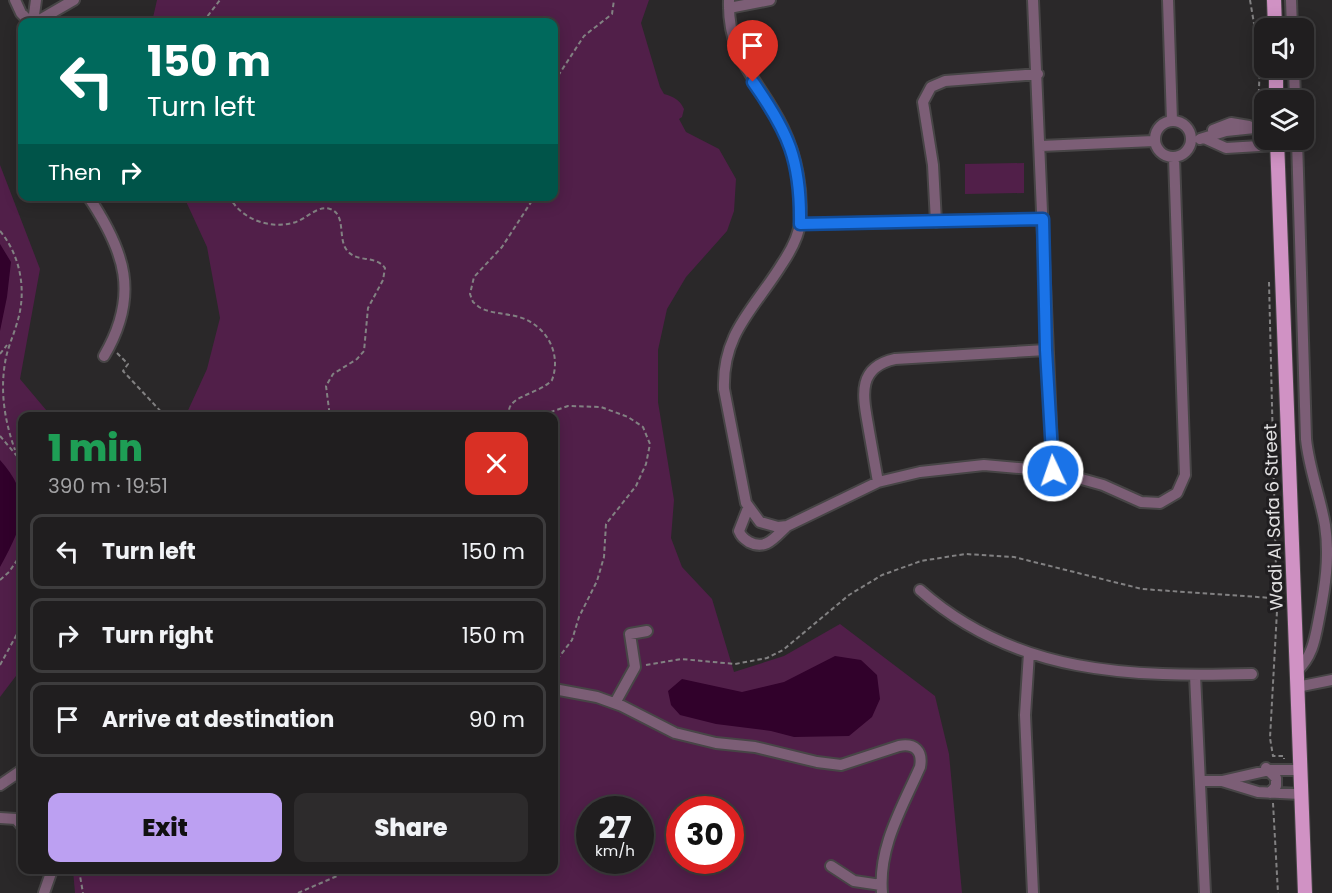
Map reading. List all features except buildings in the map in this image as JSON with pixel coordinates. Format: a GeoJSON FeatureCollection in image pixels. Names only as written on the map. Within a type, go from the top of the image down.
{"type":"FeatureCollection","features":[{"type":"Feature","properties":{"kind":"main road"},"geometry":{"type":"LineString","coordinates":[[1274,0],[1275,18]]}},
{"type":"Feature","properties":{"kind":"main road","name":"Wadi Al Safa 6 Street"},"geometry":{"type":"LineString","coordinates":[[1277,150],[1305,893]]}},
{"type":"Feature","properties":{"kind":"street"},"geometry":{"type":"LineString","coordinates":[[15,0],[21,13],[28,18]]}},
{"type":"Feature","properties":{"kind":"street"},"geometry":{"type":"LineString","coordinates":[[22,0],[31,18]]}},
{"type":"Feature","properties":{"kind":"street"},"geometry":{"type":"LineString","coordinates":[[34,18],[36,0]]}},
{"type":"Feature","properties":{"kind":"street"},"geometry":{"type":"LineString","coordinates":[[40,18],[74,0]]}},
{"type":"Feature","properties":{"kind":"street"},"geometry":{"type":"LineString","coordinates":[[770,0],[729,4],[740,58],[783,126],[792,150],[798,176],[800,224],[790,252],[732,338],[723,371],[724,389],[748,508],[760,522],[787,526]]}},
{"type":"Feature","properties":{"kind":"street"},"geometry":{"type":"LineString","coordinates":[[1033,0],[1041,146],[1046,350],[1053,471]]}},
{"type":"Feature","properties":{"kind":"street"},"geometry":{"type":"LineString","coordinates":[[1168,0],[1172,121]]}},
{"type":"Feature","properties":{"kind":"street"},"geometry":{"type":"LineString","coordinates":[[1291,0],[1292,18]]}},
{"type":"Feature","properties":{"kind":"street"},"geometry":{"type":"LineString","coordinates":[[936,222],[933,165],[923,111],[926,94],[931,87],[945,81],[1038,74]]}},
{"type":"Feature","properties":{"kind":"street"},"geometry":{"type":"LineString","coordinates":[[1172,121],[1187,128],[1191,139],[1184,153],[1174,157],[1161,153],[1154,141],[1159,127],[1172,121]]}},
{"type":"Feature","properties":{"kind":"street"},"geometry":{"type":"LineString","coordinates":[[1191,139],[1254,128]]}},
{"type":"Feature","properties":{"kind":"street"},"geometry":{"type":"LineString","coordinates":[[1204,138],[1226,147],[1254,147]]}},
{"type":"Feature","properties":{"kind":"street"},"geometry":{"type":"LineString","coordinates":[[1041,146],[1154,141]]}},
{"type":"Feature","properties":{"kind":"street"},"geometry":{"type":"LineString","coordinates":[[1296,672],[1308,660],[1314,645],[1325,586],[1327,553],[1324,524],[1310,473],[1306,439],[1297,150]]}},
{"type":"Feature","properties":{"kind":"street"},"geometry":{"type":"LineString","coordinates":[[748,508],[739,531],[744,539],[755,545],[768,544],[787,526],[878,482],[953,466],[1011,466],[1053,471],[1103,485],[1152,504],[1169,500],[1183,485],[1185,475],[1174,157]]}},
{"type":"Feature","properties":{"kind":"street"},"geometry":{"type":"LineString","coordinates":[[91,201],[111,232],[123,270],[124,306],[107,351]]}},
{"type":"Feature","properties":{"kind":"street"},"geometry":{"type":"LineString","coordinates":[[800,224],[1043,219]]}},
{"type":"Feature","properties":{"kind":"street"},"geometry":{"type":"LineString","coordinates":[[878,482],[863,397],[869,375],[880,364],[895,359],[1046,350]]}},
{"type":"Feature","properties":{"kind":"street"},"geometry":{"type":"LineString","coordinates":[[920,590],[955,619],[1029,653],[1077,665],[1131,674],[1252,674]]}},
{"type":"Feature","properties":{"kind":"street"},"geometry":{"type":"LineString","coordinates":[[615,703],[635,667],[630,636],[647,631]]}},
{"type":"Feature","properties":{"kind":"street"},"geometry":{"type":"LineString","coordinates":[[1029,653],[1025,715],[1033,893]]}},
{"type":"Feature","properties":{"kind":"street"},"geometry":{"type":"LineString","coordinates":[[1195,675],[1202,781],[1205,893]]}},
{"type":"Feature","properties":{"kind":"street"},"geometry":{"type":"LineString","coordinates":[[1297,687],[1332,680]]}},
{"type":"Feature","properties":{"kind":"street"},"geometry":{"type":"LineString","coordinates":[[558,690],[615,703],[675,733],[716,743],[755,747],[823,764],[841,765],[908,744],[917,748],[922,757],[920,767],[885,847],[881,889],[854,880],[831,866]]}},
{"type":"Feature","properties":{"kind":"street"},"geometry":{"type":"LineString","coordinates":[[1270,770],[1277,782],[1270,793]]}},
{"type":"Feature","properties":{"kind":"street"},"geometry":{"type":"LineString","coordinates":[[1234,782],[1270,770],[1300,770]]}},
{"type":"Feature","properties":{"kind":"street"},"geometry":{"type":"LineString","coordinates":[[0,785],[18,773]]}},
{"type":"Feature","properties":{"kind":"street"},"geometry":{"type":"LineString","coordinates":[[1202,781],[1234,782],[1270,793],[1300,794]]}},
{"type":"Feature","properties":{"kind":"street"},"geometry":{"type":"LineString","coordinates":[[0,818],[16,819],[18,821]]}},
{"type":"Feature","properties":{"kind":"street"},"geometry":{"type":"LineString","coordinates":[[44,893],[51,874]]}},
{"type":"Feature","properties":{"kind":"path"},"geometry":{"type":"LineString","coordinates":[[206,18],[220,0]]}},
{"type":"Feature","properties":{"kind":"path"},"geometry":{"type":"LineString","coordinates":[[558,76],[584,36],[612,14],[614,0]]}},
{"type":"Feature","properties":{"kind":"path"},"geometry":{"type":"LineString","coordinates":[[1250,0],[1254,22]]}},
{"type":"Feature","properties":{"kind":"path"},"geometry":{"type":"LineString","coordinates":[[232,201],[237,208],[251,218],[277,225],[298,221],[323,208],[330,209],[340,218],[343,242],[350,254],[377,261],[385,268],[383,280],[368,308],[364,351],[357,360],[333,374],[326,386],[329,412]]}},
{"type":"Feature","properties":{"kind":"path"},"geometry":{"type":"LineString","coordinates":[[509,412],[508,408],[513,401],[541,390],[552,380],[554,355],[548,339],[534,324],[520,317],[492,312],[473,302],[471,285],[479,270],[502,248],[532,201]]}},
{"type":"Feature","properties":{"kind":"path"},"geometry":{"type":"LineString","coordinates":[[0,231],[14,253],[21,275],[22,298],[18,322],[9,343],[4,364],[3,397],[8,430],[18,455]]}},
{"type":"Feature","properties":{"kind":"path"},"geometry":{"type":"LineString","coordinates":[[1269,272],[1269,361],[1276,587],[1270,738],[1273,756],[1284,756],[1284,770]]}},
{"type":"Feature","properties":{"kind":"path"},"geometry":{"type":"LineString","coordinates":[[0,354],[9,343]]}},
{"type":"Feature","properties":{"kind":"path"},"geometry":{"type":"LineString","coordinates":[[107,351],[128,364],[123,371],[161,412]]}},
{"type":"Feature","properties":{"kind":"path"},"geometry":{"type":"LineString","coordinates":[[551,412],[568,406],[601,407],[627,417],[643,427],[650,444],[646,464],[636,486],[606,524],[604,557],[599,575],[579,617],[572,640],[558,658]]}},
{"type":"Feature","properties":{"kind":"path"},"geometry":{"type":"LineString","coordinates":[[0,436],[15,450]]}},
{"type":"Feature","properties":{"kind":"path"},"geometry":{"type":"LineString","coordinates":[[635,667],[681,659],[735,664],[767,658],[799,639],[865,584],[900,567],[943,557],[980,553],[1014,557],[1142,589],[1272,598],[1272,587],[1294,586]]}},
{"type":"Feature","properties":{"kind":"path"},"geometry":{"type":"LineString","coordinates":[[0,580],[18,559]]}},
{"type":"Feature","properties":{"kind":"path"},"geometry":{"type":"LineString","coordinates":[[0,666],[18,632]]}},
{"type":"Feature","properties":{"kind":"path"},"geometry":{"type":"LineString","coordinates":[[1278,893],[1273,801],[1284,801],[1284,794]]}},
{"type":"Feature","properties":{"kind":"path"},"geometry":{"type":"LineString","coordinates":[[80,874],[83,893]]}},
{"type":"Feature","properties":{"kind":"path"},"geometry":{"type":"LineString","coordinates":[[298,893],[339,874]]}},
{"type":"Feature","properties":{"kind":"shaded area"},"geometry":{"type":"Polygon","coordinates":[[[157,0],[649,0],[641,23],[660,87],[664,94],[676,99],[684,109],[679,119],[686,132],[719,149],[736,179],[734,211],[727,231],[686,277],[667,309],[658,350],[658,402],[674,500],[671,538],[682,567],[712,599],[734,672],[784,656],[840,624],[935,696],[949,754],[962,893],[75,893],[73,874],[558,874],[558,412],[187,412],[207,369],[220,318],[207,247],[186,201],[558,201],[558,18],[153,18],[157,0]]]}},
{"type":"Feature","properties":{"kind":"shaded area"},"geometry":{"type":"Polygon","coordinates":[[[1024,163],[1024,193],[965,194],[965,164],[1024,163]]]}},
{"type":"Feature","properties":{"kind":"shaded area"},"geometry":{"type":"Polygon","coordinates":[[[0,165],[40,269],[20,379],[48,412],[18,412],[18,673],[0,697],[0,165]]]}},
{"type":"Feature","properties":{"kind":"shaded area"},"geometry":{"type":"Polygon","coordinates":[[[0,244],[11,262],[0,331],[0,244]]]}},
{"type":"Feature","properties":{"kind":"shaded area"},"geometry":{"type":"Polygon","coordinates":[[[0,460],[18,487],[18,528],[0,567],[0,460]]]}},
{"type":"Feature","properties":{"kind":"shaded area"},"geometry":{"type":"Polygon","coordinates":[[[835,656],[861,660],[877,675],[880,699],[872,717],[849,736],[794,737],[771,731],[716,724],[680,715],[671,705],[668,691],[682,679],[742,692],[784,682],[835,656]]]}},
{"type":"Feature","properties":{"kind":"route"},"geometry":{"type":"LineString","coordinates":[[753,82],[783,126],[792,150],[801,199],[800,224],[1043,219],[1046,350],[1053,471]]}}]}
